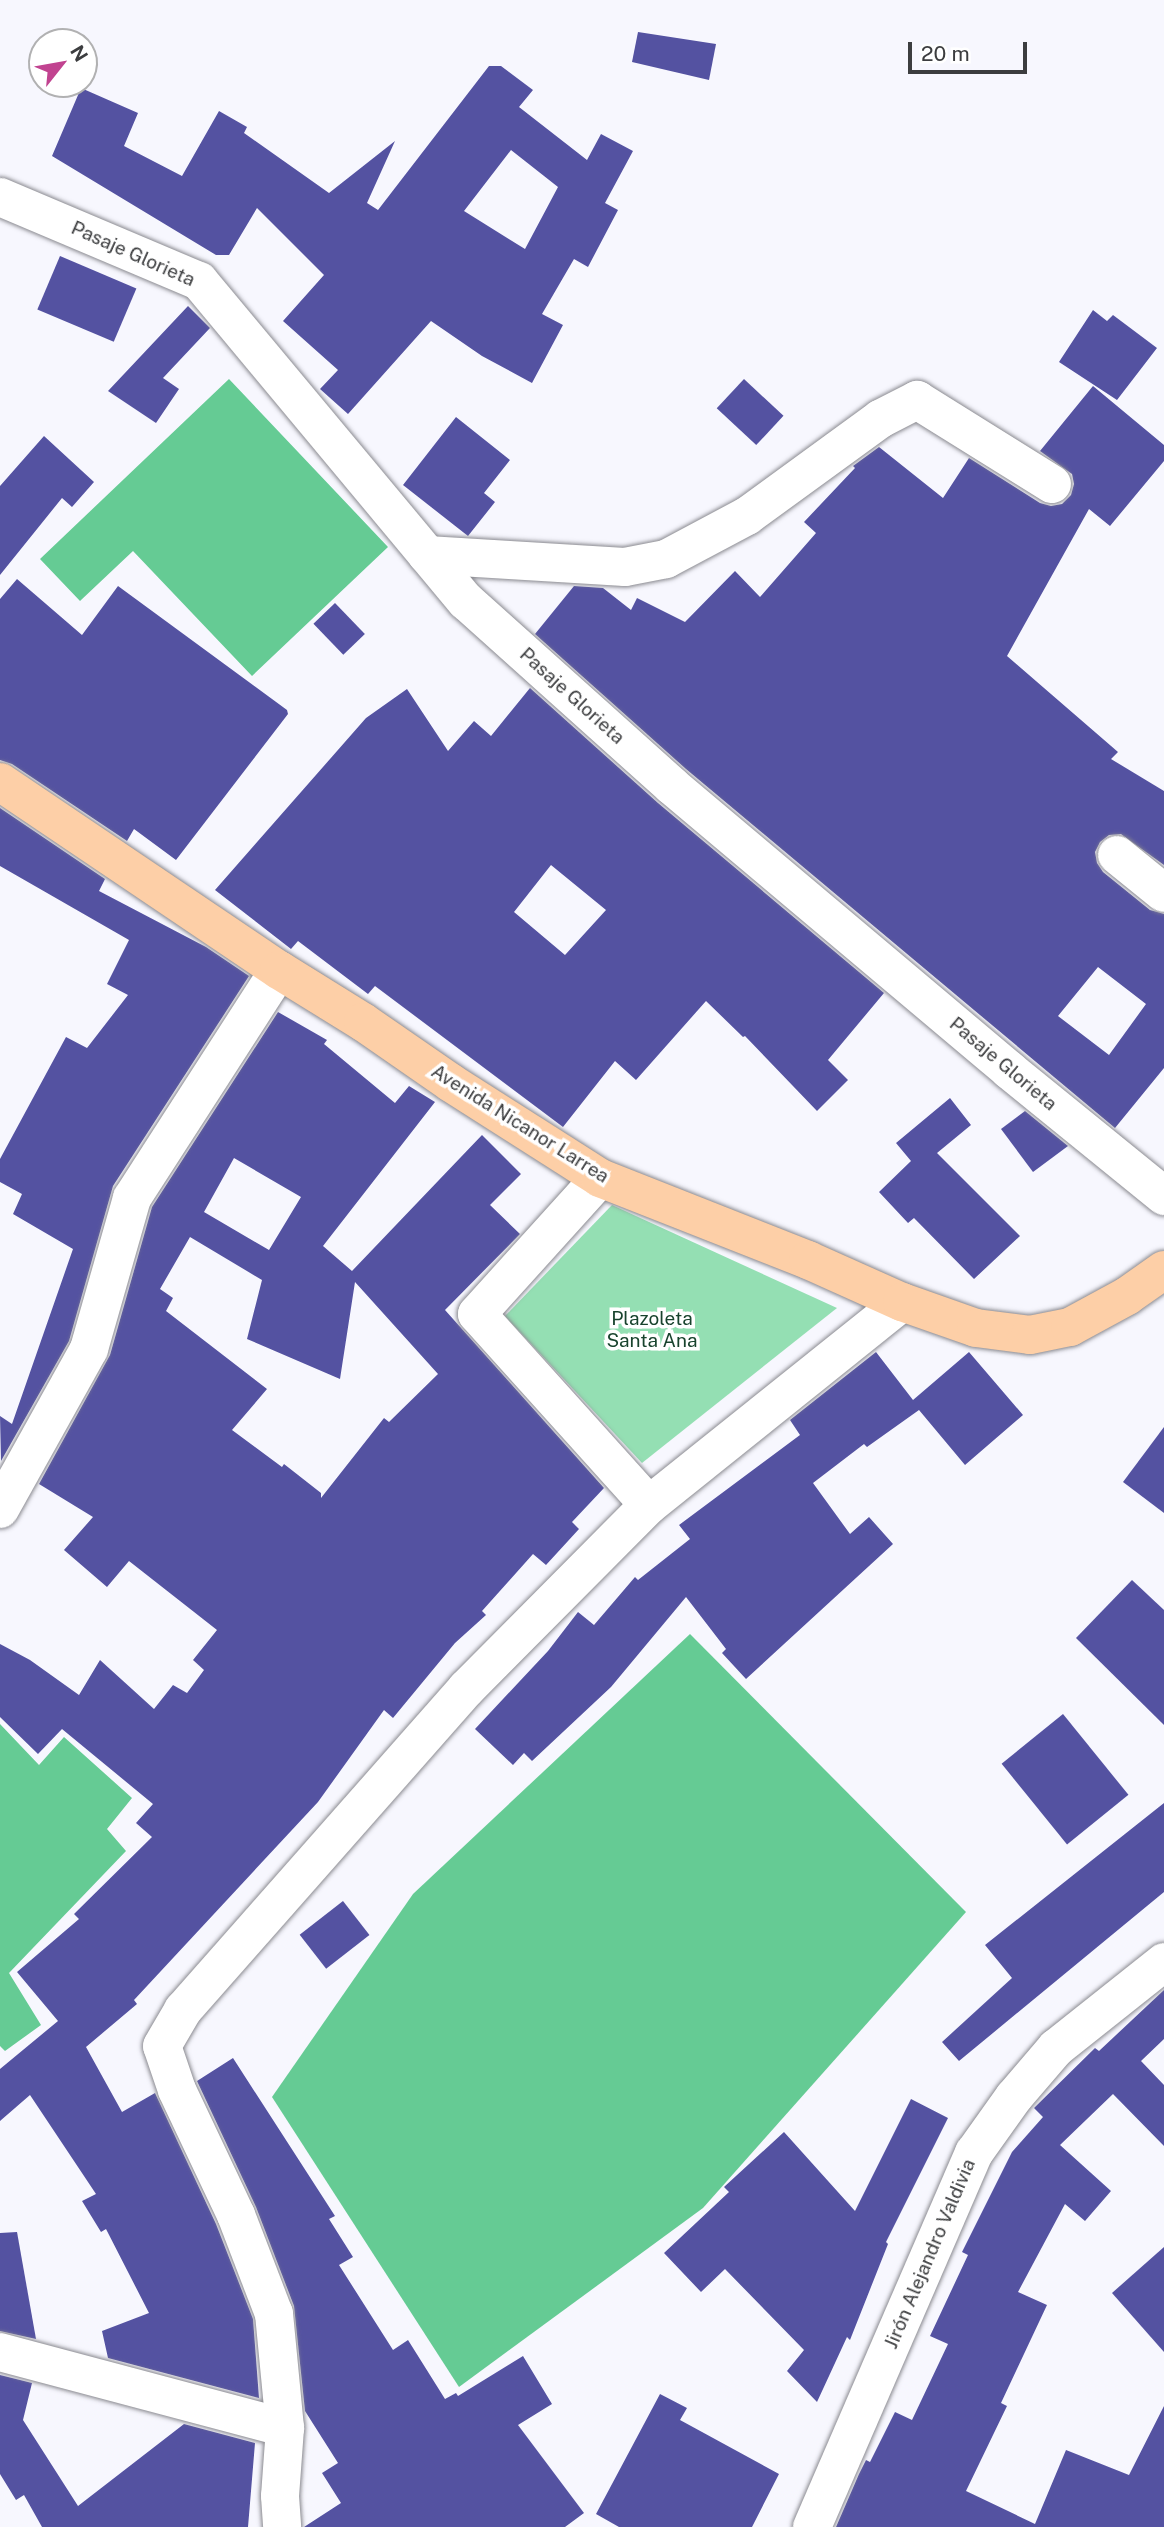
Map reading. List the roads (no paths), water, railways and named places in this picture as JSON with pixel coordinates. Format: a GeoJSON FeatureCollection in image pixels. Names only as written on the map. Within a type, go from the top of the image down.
{"type":"FeatureCollection","features":[{"type":"Feature","properties":{"kind":"main road","name":"Avenida Nicanor Larrea"},"geometry":{"type":"LineString","coordinates":[[0,782],[279,970],[363,1021],[452,1083],[600,1178],[808,1259],[902,1302],[976,1328],[1030,1335],[1070,1327],[1127,1296],[1164,1270]]}},
{"type":"Feature","properties":{"kind":"street","name":"Pasaje Glorieta"},"geometry":{"type":"LineString","coordinates":[[0,197],[199,281],[466,601],[673,786],[1009,1070],[1164,1196]]}},
{"type":"Feature","properties":{"kind":"street"},"geometry":{"type":"LineString","coordinates":[[427,555],[625,567],[666,559],[747,516],[880,419],[917,400],[1052,484]]}},
{"type":"Feature","properties":{"kind":"street"},"geometry":{"type":"LineString","coordinates":[[1117,855],[1164,893]]}},
{"type":"Feature","properties":{"kind":"street"},"geometry":{"type":"LineString","coordinates":[[0,1509],[89,1349],[132,1198],[279,970]]}},
{"type":"Feature","properties":{"kind":"street"},"geometry":{"type":"LineString","coordinates":[[600,1178],[477,1314],[649,1505]]}},
{"type":"Feature","properties":{"kind":"street"},"geometry":{"type":"LineString","coordinates":[[282,2527],[280,2496],[285,2428],[274,2314],[236,2215],[177,2090],[162,2046],[183,2010],[466,1689],[649,1505],[902,1302]]}},
{"type":"Feature","properties":{"kind":"street","name":"Jirón Alejandro Valdivia"},"geometry":{"type":"LineString","coordinates":[[812,2527],[974,2153],[1014,2097],[1056,2048],[1164,1962]]}},
{"type":"Feature","properties":{"kind":"street"},"geometry":{"type":"LineString","coordinates":[[0,2352],[285,2428]]}},
{"type":"Feature","properties":{"kind":"park label","name":"Plazoleta Santa Ana"},"geometry":{"type":"Point","coordinates":[652,1330]}}]}
